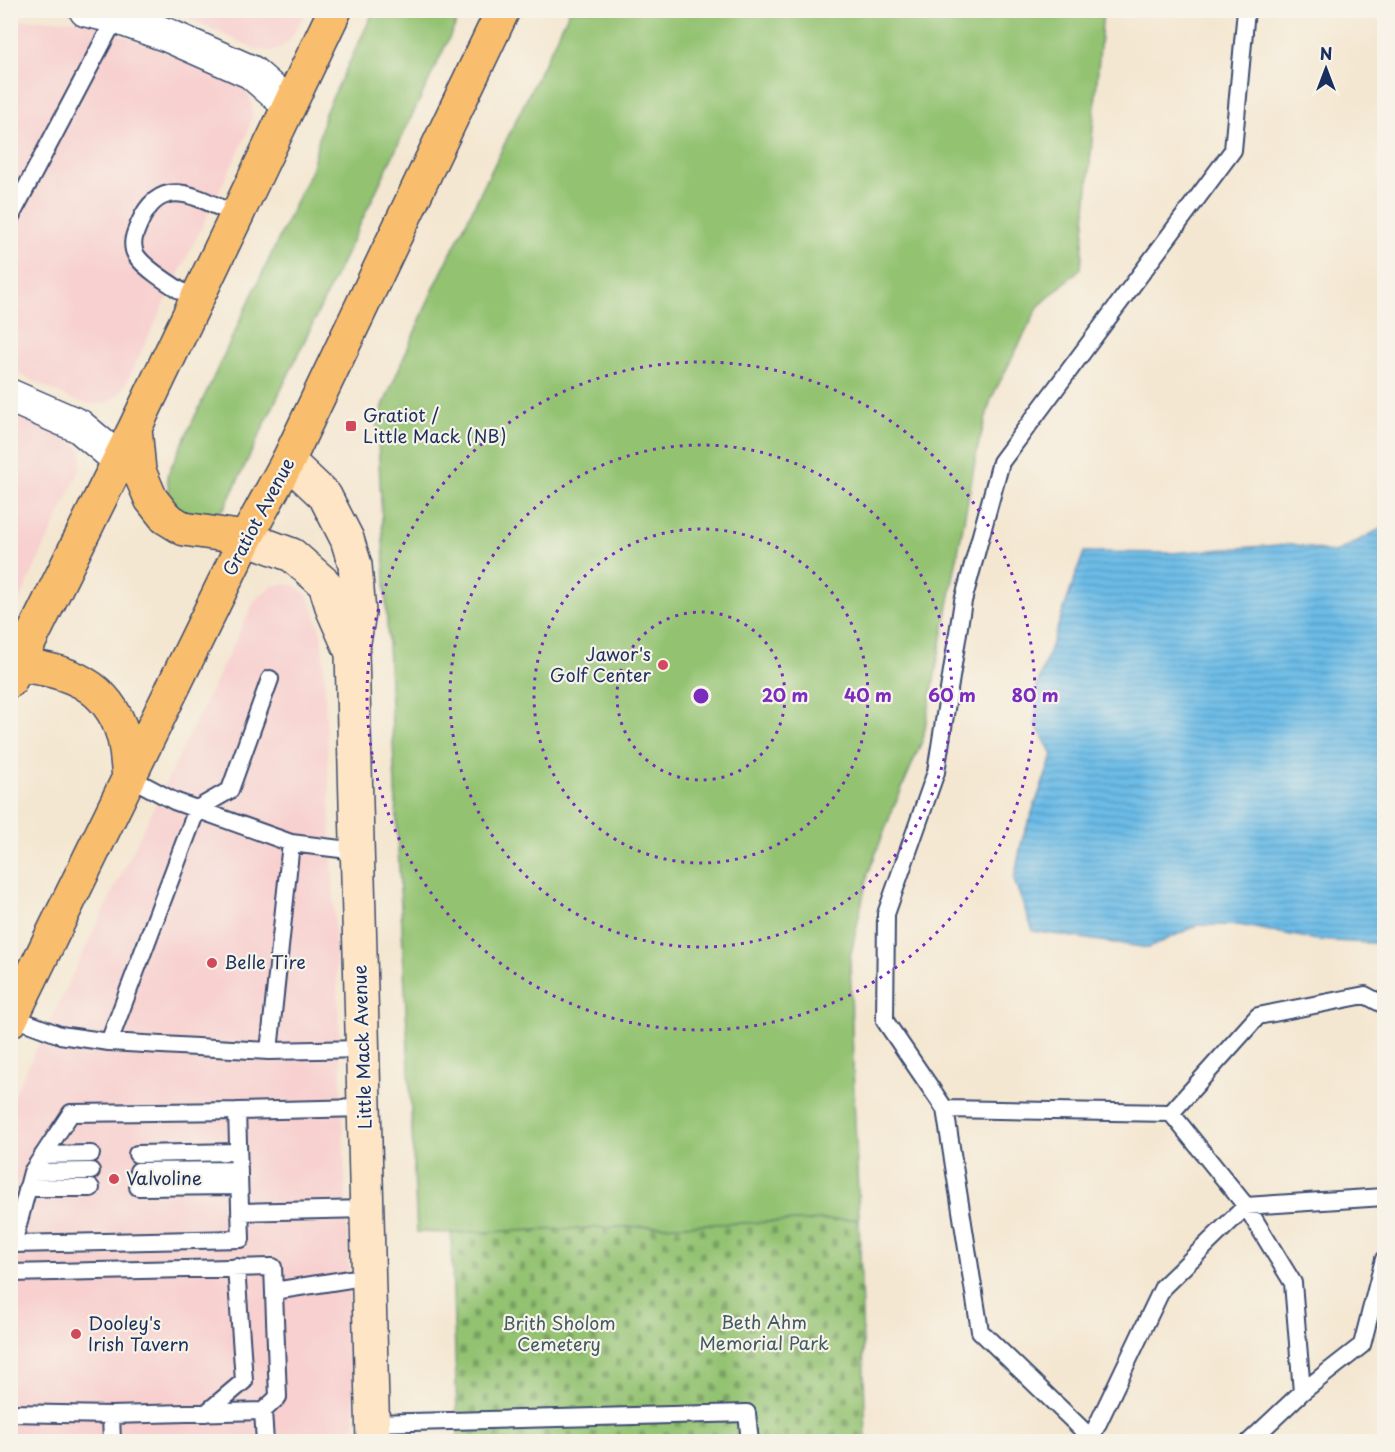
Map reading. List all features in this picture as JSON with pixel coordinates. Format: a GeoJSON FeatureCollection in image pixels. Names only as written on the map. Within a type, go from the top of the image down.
{"type":"FeatureCollection","features":[{"type":"Feature","properties":{"kind":"main road"},"geometry":{"type":"LineString","coordinates":[[129,777],[123,735],[111,708],[94,688],[44,668],[13,669],[135,428],[335,10]]}},
{"type":"Feature","properties":{"kind":"main road","name":"Gratiot Avenue"},"geometry":{"type":"LineString","coordinates":[[11,1019],[246,538],[288,461],[503,10]]}},
{"type":"Feature","properties":{"kind":"main road"},"geometry":{"type":"LineString","coordinates":[[135,428],[139,471],[151,499],[166,518],[184,529],[246,538]]}},
{"type":"Feature","properties":{"kind":"main road","name":"Little Mack Avenue"},"geometry":{"type":"LineString","coordinates":[[288,461],[325,496],[347,539],[356,565],[358,613],[352,653],[373,1432]]}},
{"type":"Feature","properties":{"kind":"main road","name":"Little Mack Avenue"},"geometry":{"type":"LineString","coordinates":[[246,538],[292,555],[325,584],[333,610],[352,653]]}},
{"type":"Feature","properties":{"kind":"street"},"geometry":{"type":"LineString","coordinates":[[101,14],[167,35],[251,72],[289,105]]}},
{"type":"Feature","properties":{"kind":"street"},"geometry":{"type":"LineString","coordinates":[[10,396],[79,426],[118,459]]}},
{"type":"Feature","properties":{"kind":"lane"},"geometry":{"type":"LineString","coordinates":[[1246,10],[1233,150],[1001,462],[963,601],[936,772],[886,914],[885,1021],[945,1109],[981,1331],[1092,1440],[1163,1287],[1246,1206],[1384,1197]]}},
{"type":"Feature","properties":{"kind":"lane"},"geometry":{"type":"LineString","coordinates":[[10,218],[101,14]]}},
{"type":"Feature","properties":{"kind":"lane"},"geometry":{"type":"LineString","coordinates":[[195,300],[153,271],[136,254],[133,237],[144,211],[158,196],[174,193],[191,195],[236,215]]}},
{"type":"Feature","properties":{"kind":"lane"},"geometry":{"type":"LineString","coordinates":[[109,1042],[197,808],[230,790],[270,679]]}},
{"type":"Feature","properties":{"kind":"lane"},"geometry":{"type":"LineString","coordinates":[[129,777],[174,801],[291,843],[357,851]]}},
{"type":"Feature","properties":{"kind":"lane"},"geometry":{"type":"LineString","coordinates":[[269,1051],[291,843]]}},
{"type":"Feature","properties":{"kind":"lane"},"geometry":{"type":"LineString","coordinates":[[945,1109],[1171,1113],[1258,1016],[1365,995],[1384,1005]]}},
{"type":"Feature","properties":{"kind":"lane"},"geometry":{"type":"LineString","coordinates":[[11,1019],[60,1035],[109,1042],[269,1051],[363,1049]]}},
{"type":"Feature","properties":{"kind":"lane"},"geometry":{"type":"LineString","coordinates":[[237,1111],[241,1239],[12,1243],[30,1180],[43,1155],[71,1113],[364,1108]]}},
{"type":"Feature","properties":{"kind":"lane"},"geometry":{"type":"LineString","coordinates":[[1171,1113],[1246,1206],[1293,1283],[1302,1392]]}},
{"type":"Feature","properties":{"kind":"lane"},"geometry":{"type":"LineString","coordinates":[[238,1152],[137,1171],[239,1178]]}},
{"type":"Feature","properties":{"kind":"lane"},"geometry":{"type":"LineString","coordinates":[[43,1155],[91,1154]]}},
{"type":"Feature","properties":{"kind":"lane"},"geometry":{"type":"LineString","coordinates":[[30,1180],[91,1179]]}},
{"type":"Feature","properties":{"kind":"lane"},"geometry":{"type":"LineString","coordinates":[[240,1212],[367,1209]]}},
{"type":"Feature","properties":{"kind":"lane"},"geometry":{"type":"LineString","coordinates":[[1249,1442],[1302,1392],[1362,1345],[1384,1259]]}},
{"type":"Feature","properties":{"kind":"lane"},"geometry":{"type":"LineString","coordinates":[[206,1413],[244,1382],[236,1267]]}},
{"type":"Feature","properties":{"kind":"lane"},"geometry":{"type":"LineString","coordinates":[[10,1273],[273,1267],[278,1397],[264,1411],[111,1415],[10,1413]]}},
{"type":"Feature","properties":{"kind":"lane"},"geometry":{"type":"LineString","coordinates":[[274,1291],[369,1276]]}},
{"type":"Feature","properties":{"kind":"lane"},"geometry":{"type":"LineString","coordinates":[[264,1411],[265,1442]]}},
{"type":"Feature","properties":{"kind":"lane"},"geometry":{"type":"LineString","coordinates":[[373,1432],[747,1413],[750,1442]]}},
{"type":"Feature","properties":{"kind":"lane"},"geometry":{"type":"LineString","coordinates":[[111,1415],[112,1442]]}},
{"type":"Feature","properties":{"kind":"shaded area"},"geometry":{"type":"Polygon","coordinates":[[[172,11],[307,11],[290,40],[280,48],[271,51],[255,49],[172,11]]]}},
{"type":"Feature","properties":{"kind":"shaded area"},"geometry":{"type":"Polygon","coordinates":[[[10,20],[84,20],[238,81],[248,93],[252,104],[252,117],[247,134],[125,385],[118,395],[108,402],[97,405],[73,400],[11,370],[10,20]]]}},
{"type":"Feature","properties":{"kind":"shaded area"},"geometry":{"type":"Polygon","coordinates":[[[11,407],[58,430],[81,449],[82,456],[81,468],[11,619],[11,407]]]}},
{"type":"Feature","properties":{"kind":"shaded area"},"geometry":{"type":"Polygon","coordinates":[[[283,584],[297,586],[307,595],[321,634],[324,667],[356,1441],[11,1441],[10,1103],[255,600],[272,586],[283,584]]]}},
{"type":"Feature","properties":{"kind":"green space","name":"Jawor's Golf Center"},"geometry":{"type":"Polygon","coordinates":[[[570,10],[1103,11],[1081,268],[1039,306],[991,399],[978,446],[923,739],[868,874],[850,958],[859,1219],[451,1233],[417,1232],[377,420],[432,292],[570,10]]]}},
{"type":"Feature","properties":{"kind":"green space"},"geometry":{"type":"Polygon","coordinates":[[[374,11],[462,11],[225,507],[213,518],[184,512],[178,509],[171,498],[167,476],[312,168],[325,113],[374,11]]]}},
{"type":"Feature","properties":{"kind":"green space"},"geometry":{"type":"Polygon","coordinates":[[[859,1219],[866,1441],[458,1441],[451,1233],[859,1219]]]}},
{"type":"Feature","properties":{"kind":"water"},"geometry":{"type":"Polygon","coordinates":[[[1384,527],[1384,944],[1318,940],[1239,925],[1197,925],[1149,948],[1033,931],[1014,880],[1022,840],[1053,755],[1035,724],[1037,686],[1084,552],[1173,553],[1292,544],[1335,553],[1384,527]]]}},
{"type":"Feature","properties":{"kind":"place","name":"Gratiot / Little Mack (NB)"},"geometry":{"type":"Point","coordinates":[351,426]}},
{"type":"Feature","properties":{"kind":"place","name":"Jawor's Golf Center"},"geometry":{"type":"Point","coordinates":[663,665]}},
{"type":"Feature","properties":{"kind":"place","name":"Belle Tire"},"geometry":{"type":"Point","coordinates":[212,963]}},
{"type":"Feature","properties":{"kind":"place","name":"Valvoline"},"geometry":{"type":"Point","coordinates":[114,1179]}},
{"type":"Feature","properties":{"kind":"place","name":"Dooley's Irish Tavern"},"geometry":{"type":"Point","coordinates":[76,1334]}},
{"type":"Feature","properties":{"kind":"park label","name":"Beth Ahm Memorial Park"},"geometry":{"type":"Point","coordinates":[764,1333]}},
{"type":"Feature","properties":{"kind":"park label","name":"Brith Sholom Cemetery"},"geometry":{"type":"Point","coordinates":[559,1334]}}]}
